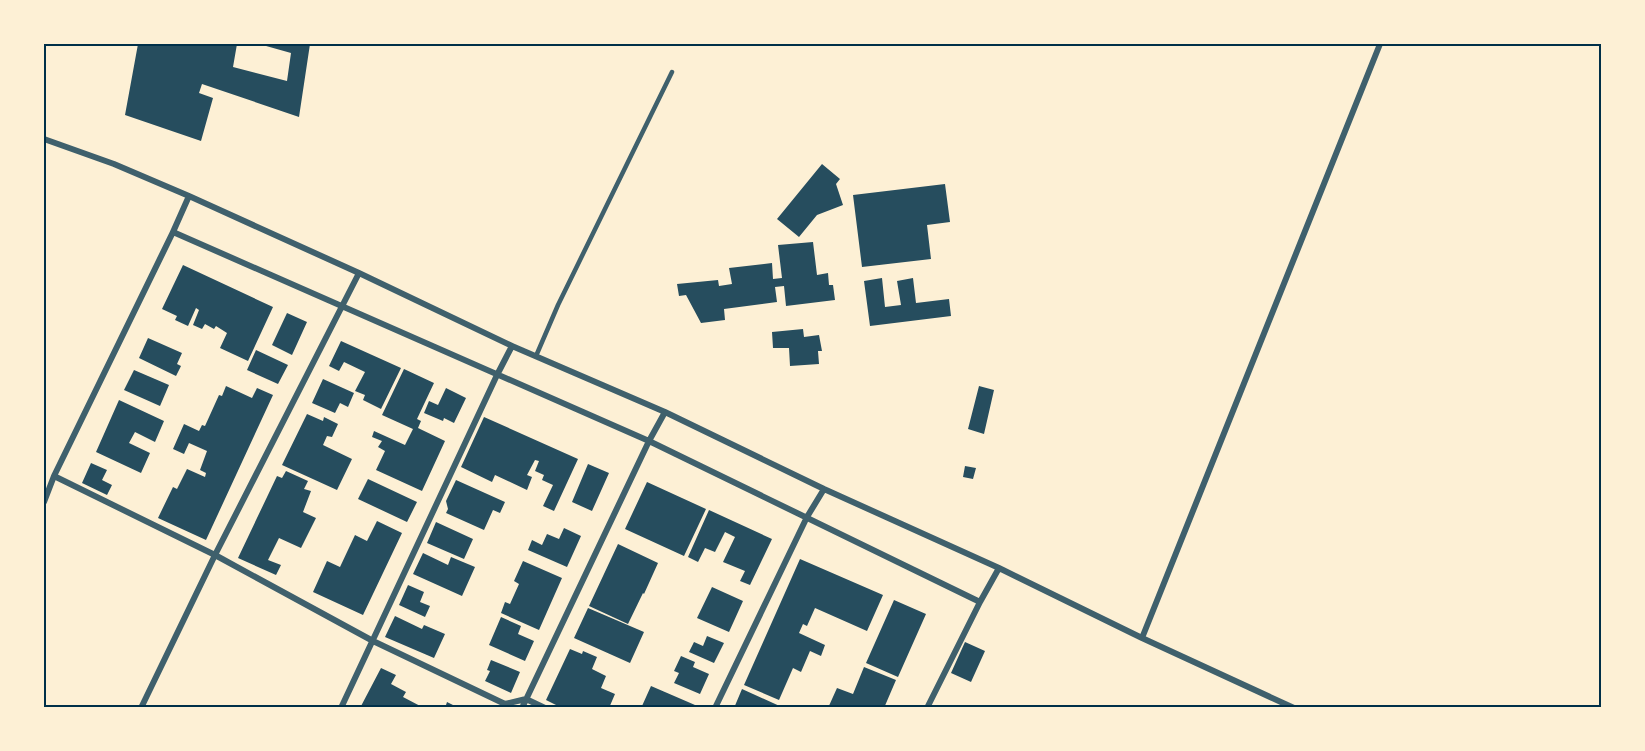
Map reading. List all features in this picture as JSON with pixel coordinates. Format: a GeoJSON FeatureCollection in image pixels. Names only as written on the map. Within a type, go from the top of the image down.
{"type":"FeatureCollection","features":[{"type":"Feature","properties":{"kind":"street"},"geometry":{"type":"LineString","coordinates":[[1142,638],[1380,44]]}},
{"type":"Feature","properties":{"kind":"street"},"geometry":{"type":"LineString","coordinates":[[44,139],[114,164],[189,196],[512,346],[665,412],[824,489],[999,568],[1142,638],[1294,708]]}},
{"type":"Feature","properties":{"kind":"street"},"geometry":{"type":"LineString","coordinates":[[44,502],[54,476],[189,196]]}},
{"type":"Feature","properties":{"kind":"street"},"geometry":{"type":"LineString","coordinates":[[173,232],[649,441],[980,602]]}},
{"type":"Feature","properties":{"kind":"street"},"geometry":{"type":"LineString","coordinates":[[141,708],[215,555],[359,273]]}},
{"type":"Feature","properties":{"kind":"street"},"geometry":{"type":"LineString","coordinates":[[341,708],[512,346]]}},
{"type":"Feature","properties":{"kind":"street"},"geometry":{"type":"LineString","coordinates":[[522,708],[665,412]]}},
{"type":"Feature","properties":{"kind":"street"},"geometry":{"type":"LineString","coordinates":[[54,476],[215,555],[373,641],[505,704],[526,699],[545,708]]}},
{"type":"Feature","properties":{"kind":"street"},"geometry":{"type":"LineString","coordinates":[[715,708],[807,517],[824,489]]}},
{"type":"Feature","properties":{"kind":"street"},"geometry":{"type":"LineString","coordinates":[[927,708],[999,568]]}},
{"type":"Feature","properties":{"kind":"lane"},"geometry":{"type":"LineString","coordinates":[[536,356],[558,305],[672,72]]}},
{"type":"Feature","properties":{"kind":"building"},"geometry":{"type":"Polygon","coordinates":[[[138,44],[237,44],[233,67],[287,81],[291,53],[259,44],[310,44],[299,117],[202,84],[199,93],[213,98],[201,141],[125,115],[138,44]]]}},
{"type":"Feature","properties":{"kind":"building"},"geometry":{"type":"Polygon","coordinates":[[[822,164],[840,179],[836,184],[843,205],[817,215],[799,237],[777,219],[822,164]]]}},
{"type":"Feature","properties":{"kind":"building"},"geometry":{"type":"Polygon","coordinates":[[[945,184],[950,222],[927,225],[931,259],[862,267],[853,195],[945,184]]]}},
{"type":"Feature","properties":{"kind":"building"},"geometry":{"type":"Polygon","coordinates":[[[813,242],[817,275],[828,273],[829,285],[833,285],[835,300],[786,306],[784,286],[775,287],[777,302],[724,309],[725,320],[701,323],[686,295],[679,296],[677,284],[718,280],[719,286],[732,284],[729,268],[772,263],[773,279],[782,278],[778,245],[813,242]]]}},
{"type":"Feature","properties":{"kind":"building"},"geometry":{"type":"Polygon","coordinates":[[[183,265],[273,307],[248,361],[220,348],[227,333],[216,326],[214,329],[205,324],[202,329],[193,325],[199,310],[196,308],[188,326],[175,320],[177,316],[162,309],[183,265]]]}},
{"type":"Feature","properties":{"kind":"building"},"geometry":{"type":"Polygon","coordinates":[[[882,278],[885,307],[901,305],[897,281],[913,278],[916,303],[949,299],[951,316],[870,326],[864,281],[882,278]]]}},
{"type":"Feature","properties":{"kind":"building"},"geometry":{"type":"Polygon","coordinates":[[[287,313],[307,322],[292,355],[272,345],[287,313]]]}},
{"type":"Feature","properties":{"kind":"building"},"geometry":{"type":"Polygon","coordinates":[[[803,329],[804,337],[819,335],[822,351],[818,351],[819,364],[790,366],[789,348],[773,348],[772,332],[803,329]]]}},
{"type":"Feature","properties":{"kind":"building"},"geometry":{"type":"Polygon","coordinates":[[[148,338],[182,353],[177,364],[181,366],[176,376],[139,358],[148,338]]]}},
{"type":"Feature","properties":{"kind":"building"},"geometry":{"type":"Polygon","coordinates":[[[341,341],[401,368],[381,409],[363,400],[365,395],[355,391],[365,372],[344,362],[339,371],[329,366],[341,341]]]}},
{"type":"Feature","properties":{"kind":"building"},"geometry":{"type":"Polygon","coordinates":[[[256,350],[288,365],[278,384],[247,370],[256,350]]]}},
{"type":"Feature","properties":{"kind":"building"},"geometry":{"type":"Polygon","coordinates":[[[404,369],[434,383],[417,419],[421,421],[418,428],[445,441],[422,491],[376,470],[385,451],[378,447],[382,441],[372,437],[374,431],[405,445],[413,429],[382,415],[404,369]]]}},
{"type":"Feature","properties":{"kind":"building"},"geometry":{"type":"Polygon","coordinates":[[[134,370],[169,385],[160,406],[124,390],[134,370]]]}},
{"type":"Feature","properties":{"kind":"building"},"geometry":{"type":"Polygon","coordinates":[[[323,379],[354,393],[348,407],[340,403],[335,413],[312,403],[323,379]]]}},
{"type":"Feature","properties":{"kind":"building"},"geometry":{"type":"Polygon","coordinates":[[[226,386],[252,398],[257,388],[273,395],[206,540],[158,518],[173,487],[177,489],[187,469],[205,477],[206,473],[200,470],[207,451],[189,443],[184,454],[173,449],[184,424],[199,431],[202,425],[205,426],[219,395],[222,396],[226,386]]]}},
{"type":"Feature","properties":{"kind":"building"},"geometry":{"type":"Polygon","coordinates":[[[979,386],[994,390],[984,434],[968,429],[979,386]]]}},
{"type":"Feature","properties":{"kind":"building"},"geometry":{"type":"Polygon","coordinates":[[[446,388],[466,398],[454,423],[424,413],[429,401],[438,405],[446,388]]]}},
{"type":"Feature","properties":{"kind":"building"},"geometry":{"type":"Polygon","coordinates":[[[119,400],[164,421],[155,442],[135,432],[129,443],[150,453],[141,473],[96,452],[119,400]]]}},
{"type":"Feature","properties":{"kind":"building"},"geometry":{"type":"Polygon","coordinates":[[[307,414],[323,421],[324,417],[338,424],[332,437],[327,436],[323,445],[352,459],[337,490],[282,465],[307,414]]]}},
{"type":"Feature","properties":{"kind":"building"},"geometry":{"type":"Polygon","coordinates":[[[484,417],[578,459],[554,511],[543,506],[553,485],[542,480],[544,475],[535,471],[539,461],[535,460],[527,475],[532,477],[527,490],[495,475],[492,482],[461,467],[484,417]]]}},
{"type":"Feature","properties":{"kind":"building"},"geometry":{"type":"Polygon","coordinates":[[[91,463],[107,470],[102,480],[112,485],[107,495],[82,483],[91,463]]]}},
{"type":"Feature","properties":{"kind":"building"},"geometry":{"type":"Polygon","coordinates":[[[588,464],[609,473],[592,511],[572,502],[588,464]]]}},
{"type":"Feature","properties":{"kind":"building"},"geometry":{"type":"Polygon","coordinates":[[[965,466],[976,468],[973,479],[963,477],[965,466]]]}},
{"type":"Feature","properties":{"kind":"building"},"geometry":{"type":"Polygon","coordinates":[[[286,471],[308,481],[304,489],[311,491],[303,512],[316,518],[301,548],[279,538],[268,560],[281,565],[276,575],[238,558],[277,476],[282,478],[286,471]]]}},
{"type":"Feature","properties":{"kind":"building"},"geometry":{"type":"Polygon","coordinates":[[[368,479],[417,502],[407,522],[358,499],[368,479]]]}},
{"type":"Feature","properties":{"kind":"building"},"geometry":{"type":"Polygon","coordinates":[[[456,480],[505,502],[500,513],[493,510],[484,530],[446,513],[448,509],[446,501],[456,480]]]}},
{"type":"Feature","properties":{"kind":"building"},"geometry":{"type":"Polygon","coordinates":[[[647,482],[706,509],[684,556],[625,529],[647,482]]]}},
{"type":"Feature","properties":{"kind":"building"},"geometry":{"type":"Polygon","coordinates":[[[709,510],[772,539],[750,585],[740,581],[745,571],[723,562],[735,537],[725,532],[715,552],[705,548],[698,562],[688,557],[709,510]]]}},
{"type":"Feature","properties":{"kind":"building"},"geometry":{"type":"Polygon","coordinates":[[[377,521],[402,533],[363,615],[313,592],[327,561],[340,567],[355,535],[367,541],[377,521]]]}},
{"type":"Feature","properties":{"kind":"building"},"geometry":{"type":"Polygon","coordinates":[[[436,522],[473,539],[464,559],[427,543],[436,522]]]}},
{"type":"Feature","properties":{"kind":"building"},"geometry":{"type":"Polygon","coordinates":[[[564,528],[581,536],[567,567],[528,550],[532,540],[542,545],[547,534],[559,539],[564,528]]]}},
{"type":"Feature","properties":{"kind":"building"},"geometry":{"type":"Polygon","coordinates":[[[618,544],[658,563],[628,624],[589,606],[618,544]]]}},
{"type":"Feature","properties":{"kind":"building"},"geometry":{"type":"Polygon","coordinates":[[[423,553],[448,565],[451,557],[475,567],[462,596],[413,574],[423,553]]]}},
{"type":"Feature","properties":{"kind":"building"},"geometry":{"type":"Polygon","coordinates":[[[800,559],[883,595],[867,631],[815,608],[807,626],[803,624],[799,633],[825,645],[821,656],[810,651],[801,672],[793,668],[779,700],[744,685],[800,559]]]}},
{"type":"Feature","properties":{"kind":"building"},"geometry":{"type":"Polygon","coordinates":[[[523,561],[562,578],[539,630],[501,613],[505,602],[510,604],[519,584],[514,581],[523,561]]]}},
{"type":"Feature","properties":{"kind":"building"},"geometry":{"type":"Polygon","coordinates":[[[408,585],[424,592],[420,602],[430,606],[425,617],[399,605],[408,585]]]}},
{"type":"Feature","properties":{"kind":"building"},"geometry":{"type":"Polygon","coordinates":[[[712,587],[743,601],[729,632],[697,618],[712,587]]]}},
{"type":"Feature","properties":{"kind":"building"},"geometry":{"type":"Polygon","coordinates":[[[894,600],[926,614],[898,677],[866,663],[894,600]]]}},
{"type":"Feature","properties":{"kind":"building"},"geometry":{"type":"Polygon","coordinates":[[[588,608],[644,632],[630,663],[574,638],[588,608]]]}},
{"type":"Feature","properties":{"kind":"building"},"geometry":{"type":"Polygon","coordinates":[[[395,616],[422,629],[424,625],[445,634],[434,658],[385,637],[395,616]]]}},
{"type":"Feature","properties":{"kind":"building"},"geometry":{"type":"Polygon","coordinates":[[[501,617],[521,626],[518,634],[534,641],[525,661],[489,645],[501,617]]]}},
{"type":"Feature","properties":{"kind":"building"},"geometry":{"type":"Polygon","coordinates":[[[707,636],[724,643],[714,663],[689,652],[694,642],[703,646],[707,636]]]}},
{"type":"Feature","properties":{"kind":"building"},"geometry":{"type":"Polygon","coordinates":[[[965,642],[985,651],[971,682],[951,673],[965,642]]]}},
{"type":"Feature","properties":{"kind":"building"},"geometry":{"type":"Polygon","coordinates":[[[570,649],[597,657],[592,669],[606,676],[601,688],[615,694],[609,708],[562,708],[546,700],[570,649]]]}},
{"type":"Feature","properties":{"kind":"building"},"geometry":{"type":"Polygon","coordinates":[[[681,656],[695,662],[693,667],[709,674],[700,694],[674,683],[679,673],[674,671],[681,656]]]}},
{"type":"Feature","properties":{"kind":"building"},"geometry":{"type":"Polygon","coordinates":[[[491,660],[520,672],[511,693],[485,681],[490,671],[487,670],[491,660]]]}},
{"type":"Feature","properties":{"kind":"building"},"geometry":{"type":"Polygon","coordinates":[[[864,667],[896,680],[884,708],[828,708],[837,688],[853,694],[864,667]]]}},
{"type":"Feature","properties":{"kind":"building"},"geometry":{"type":"Polygon","coordinates":[[[381,668],[396,675],[391,684],[406,692],[403,697],[424,708],[360,708],[381,668]]]}},
{"type":"Feature","properties":{"kind":"building"},"geometry":{"type":"Polygon","coordinates":[[[651,686],[695,705],[694,708],[646,708],[642,706],[651,686]]]}},
{"type":"Feature","properties":{"kind":"building"},"geometry":{"type":"Polygon","coordinates":[[[742,689],[784,708],[734,708],[742,689]]]}},
{"type":"Feature","properties":{"kind":"building"},"geometry":{"type":"Polygon","coordinates":[[[447,702],[459,708],[445,708],[447,702]]]}}]}
